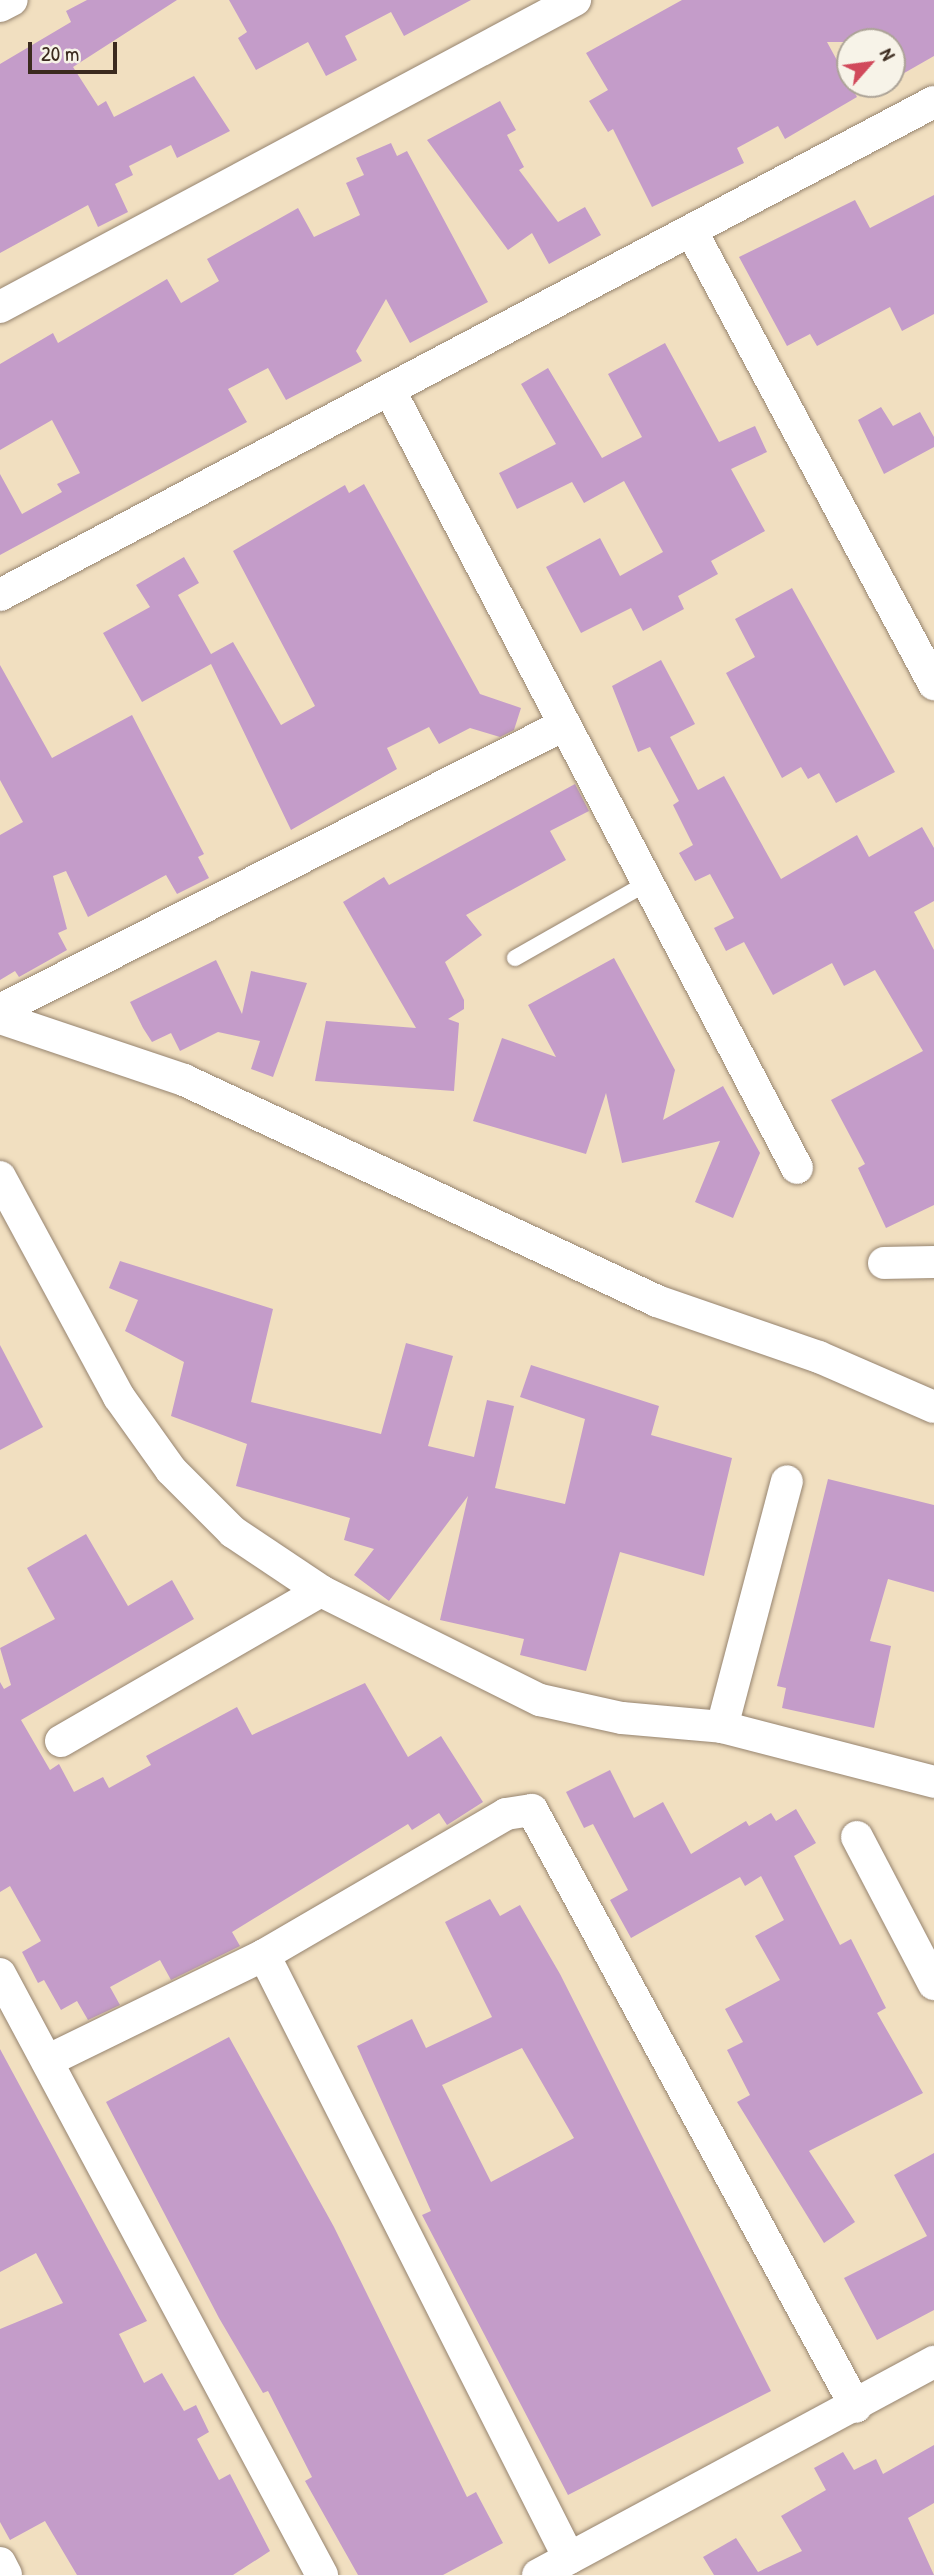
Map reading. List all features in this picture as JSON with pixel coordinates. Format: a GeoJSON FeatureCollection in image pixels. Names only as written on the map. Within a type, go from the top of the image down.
{"type":"FeatureCollection","features":[{"type":"Feature","properties":{"kind":"street"},"geometry":{"type":"LineString","coordinates":[[0,6],[12,0]]}},
{"type":"Feature","properties":{"kind":"street"},"geometry":{"type":"LineString","coordinates":[[0,307],[575,0]]}},
{"type":"Feature","properties":{"kind":"street"},"geometry":{"type":"LineString","coordinates":[[0,595],[934,102]]}},
{"type":"Feature","properties":{"kind":"street"},"geometry":{"type":"LineString","coordinates":[[692,232],[934,684]]}},
{"type":"Feature","properties":{"kind":"street"},"geometry":{"type":"LineString","coordinates":[[390,391],[562,726],[649,882],[797,1168]]}},
{"type":"Feature","properties":{"kind":"street"},"geometry":{"type":"LineString","coordinates":[[0,1010],[562,726]]}},
{"type":"Feature","properties":{"kind":"street"},"geometry":{"type":"LineString","coordinates":[[0,1018],[184,1080],[657,1301],[819,1357],[934,1408]]}},
{"type":"Feature","properties":{"kind":"street"},"geometry":{"type":"LineString","coordinates":[[0,1177],[119,1397],[171,1470],[233,1532],[321,1591],[540,1700],[622,1718],[722,1727],[934,1782]]}},
{"type":"Feature","properties":{"kind":"street"},"geometry":{"type":"LineString","coordinates":[[884,1263],[934,1262]]}},
{"type":"Feature","properties":{"kind":"street"},"geometry":{"type":"LineString","coordinates":[[722,1727],[788,1481]]}},
{"type":"Feature","properties":{"kind":"street"},"geometry":{"type":"LineString","coordinates":[[61,1741],[321,1591]]}},
{"type":"Feature","properties":{"kind":"street"},"geometry":{"type":"LineString","coordinates":[[47,2061],[264,1955],[506,1814],[532,1810],[856,2407]]}},
{"type":"Feature","properties":{"kind":"street"},"geometry":{"type":"LineString","coordinates":[[857,1837],[934,1984]]}},
{"type":"Feature","properties":{"kind":"street"},"geometry":{"type":"LineString","coordinates":[[264,1955],[569,2558]]}},
{"type":"Feature","properties":{"kind":"street"},"geometry":{"type":"LineString","coordinates":[[0,1974],[322,2575]]}},
{"type":"Feature","properties":{"kind":"street"},"geometry":{"type":"LineString","coordinates":[[538,2575],[856,2407],[934,2362]]}},
{"type":"Feature","properties":{"kind":"street"},"geometry":{"type":"LineString","coordinates":[[0,2563],[6,2575]]}},
{"type":"Feature","properties":{"kind":"lane"},"geometry":{"type":"LineString","coordinates":[[515,958],[649,882]]}},
{"type":"Feature","properties":{"kind":"building"},"geometry":{"type":"Polygon","coordinates":[[[87,0],[177,0],[73,67],[98,106],[106,101],[114,117],[194,76],[230,131],[177,158],[171,145],[129,166],[133,175],[115,184],[128,212],[98,227],[88,205],[0,253],[0,64],[71,22],[66,11],[87,0]]]}},
{"type":"Feature","properties":{"kind":"building"},"geometry":{"type":"Polygon","coordinates":[[[229,0],[471,0],[404,36],[391,12],[345,36],[357,60],[326,76],[308,42],[256,70],[238,38],[247,32],[229,0]]]}},
{"type":"Feature","properties":{"kind":"building"},"geometry":{"type":"Polygon","coordinates":[[[682,0],[934,0],[934,56],[906,72],[906,28],[836,28],[836,42],[827,42],[836,58],[836,98],[855,98],[785,139],[778,126],[737,148],[744,163],[652,207],[613,129],[608,132],[589,101],[608,90],[586,53],[682,0]]]}},
{"type":"Feature","properties":{"kind":"building"},"geometry":{"type":"Polygon","coordinates":[[[500,101],[516,130],[507,135],[524,167],[519,170],[558,222],[585,207],[601,235],[549,264],[532,233],[508,250],[427,140],[500,101]]]}},
{"type":"Feature","properties":{"kind":"building"},"geometry":{"type":"Polygon","coordinates":[[[391,143],[397,156],[407,151],[488,302],[410,343],[386,299],[356,351],[362,361],[286,400],[268,368],[228,389],[247,422],[0,555],[0,474],[22,514],[62,492],[57,484],[80,473],[52,420],[0,450],[0,364],[53,333],[58,343],[167,279],[181,303],[219,281],[207,259],[298,208],[314,237],[360,215],[346,183],[364,175],[356,158],[391,143]]]}},
{"type":"Feature","properties":{"kind":"building"},"geometry":{"type":"Polygon","coordinates":[[[934,195],[934,314],[902,331],[890,307],[817,346],[810,334],[787,346],[739,257],[855,200],[870,228],[934,195]]]}},
{"type":"Feature","properties":{"kind":"building"},"geometry":{"type":"Polygon","coordinates":[[[665,343],[719,442],[755,426],[767,452],[731,469],[765,531],[711,561],[718,574],[678,596],[684,609],[643,631],[631,608],[581,633],[546,567],[600,538],[620,576],[663,552],[624,481],[584,503],[572,482],[517,509],[499,473],[556,444],[521,384],[548,368],[602,458],[642,437],[608,374],[665,343]]]}},
{"type":"Feature","properties":{"kind":"building"},"geometry":{"type":"Polygon","coordinates":[[[881,407],[893,426],[920,412],[934,437],[934,447],[884,474],[858,420],[881,407]]]}},
{"type":"Feature","properties":{"kind":"building"},"geometry":{"type":"Polygon","coordinates":[[[364,484],[480,694],[521,708],[514,730],[500,737],[470,728],[439,744],[429,727],[387,748],[397,769],[291,830],[211,664],[142,702],[103,633],[150,607],[136,585],[184,557],[199,583],[178,595],[211,654],[233,642],[281,725],[315,706],[233,551],[345,485],[349,493],[364,484]]]}},
{"type":"Feature","properties":{"kind":"building"},"geometry":{"type":"Polygon","coordinates":[[[792,588],[895,772],[836,803],[819,773],[808,779],[801,767],[782,778],[726,673],[755,657],[735,619],[792,588]]]}},
{"type":"Feature","properties":{"kind":"building"},"geometry":{"type":"Polygon","coordinates":[[[661,660],[695,724],[670,737],[698,790],[724,776],[781,879],[857,835],[869,857],[922,827],[934,848],[934,901],[914,912],[934,950],[934,1205],[886,1228],[858,1168],[865,1164],[831,1100],[923,1051],[875,970],[844,986],[832,963],[773,995],[744,942],[726,951],[714,928],[734,918],[710,874],[695,881],[679,853],[693,845],[673,805],[679,801],[650,747],[638,752],[612,686],[661,660]]]}},
{"type":"Feature","properties":{"kind":"building"},"geometry":{"type":"Polygon","coordinates":[[[0,665],[52,758],[132,715],[204,854],[198,857],[209,878],[177,894],[166,875],[88,917],[66,871],[53,876],[67,929],[58,933],[67,950],[19,977],[15,971],[0,980],[0,835],[23,822],[0,780],[0,665]]]}},
{"type":"Feature","properties":{"kind":"building"},"geometry":{"type":"Polygon","coordinates":[[[575,784],[589,811],[550,831],[566,860],[466,915],[482,935],[445,962],[464,1000],[464,1009],[448,1019],[459,1023],[454,1091],[315,1081],[326,1021],[416,1028],[343,902],[384,877],[389,885],[575,784]]]}},
{"type":"Feature","properties":{"kind":"building"},"geometry":{"type":"Polygon","coordinates":[[[614,958],[675,1070],[663,1120],[723,1086],[760,1153],[733,1218],[695,1202],[720,1141],[622,1163],[606,1093],[586,1154],[473,1121],[502,1038],[556,1057],[528,1005],[614,958]]]}},
{"type":"Feature","properties":{"kind":"building"},"geometry":{"type":"Polygon","coordinates":[[[216,960],[242,1014],[251,971],[307,983],[273,1077],[251,1069],[260,1041],[218,1032],[180,1051],[171,1033],[152,1042],[130,1002],[216,960]]]}},
{"type":"Feature","properties":{"kind":"building"},"geometry":{"type":"Polygon","coordinates":[[[120,1261],[273,1309],[251,1402],[381,1434],[406,1343],[453,1356],[428,1446],[474,1457],[487,1400],[514,1406],[495,1488],[565,1504],[585,1419],[520,1397],[531,1365],[659,1406],[651,1435],[732,1458],[704,1576],[620,1552],[586,1671],[520,1655],[524,1639],[440,1620],[468,1496],[389,1601],[354,1575],[374,1549],[344,1540],[350,1518],[236,1486],[247,1444],[171,1416],[184,1362],[125,1331],[138,1300],[109,1288],[120,1261]]]}},
{"type":"Feature","properties":{"kind":"building"},"geometry":{"type":"Polygon","coordinates":[[[0,1345],[43,1427],[0,1450],[0,1345]]]}},
{"type":"Feature","properties":{"kind":"building"},"geometry":{"type":"Polygon","coordinates":[[[828,1479],[934,1505],[934,1592],[888,1579],[870,1641],[891,1646],[874,1728],[782,1708],[786,1688],[777,1686],[828,1479]]]}},
{"type":"Feature","properties":{"kind":"building"},"geometry":{"type":"Polygon","coordinates":[[[86,1534],[128,1606],[172,1580],[194,1619],[21,1720],[50,1770],[59,1764],[74,1792],[103,1777],[109,1788],[151,1765],[146,1756],[237,1707],[252,1735],[365,1683],[408,1757],[441,1736],[483,1802],[447,1825],[439,1813],[412,1830],[408,1824],[232,1932],[240,1946],[171,1980],[160,1960],[110,1987],[120,2005],[88,2020],[77,2001],[61,2010],[44,1980],[38,1983],[22,1952],[41,1941],[10,1886],[0,1892],[0,1682],[4,1689],[11,1685],[0,1648],[55,1619],[27,1568],[86,1534]]]}},
{"type":"Feature","properties":{"kind":"building"},"geometry":{"type":"Polygon","coordinates":[[[610,1770],[634,1818],[663,1802],[691,1854],[746,1821],[749,1826],[771,1813],[776,1821],[796,1809],[816,1843],[794,1856],[840,1945],[851,1939],[886,2008],[877,2013],[923,2093],[809,2151],[855,2222],[824,2243],[737,2102],[750,2095],[727,2050],[743,2042],[725,2009],[780,1980],[755,1936],[784,1920],[761,1876],[745,1886],[740,1877],[631,1938],[610,1900],[628,1890],[593,1824],[584,1828],[566,1792],[610,1770]]]}},
{"type":"Feature","properties":{"kind":"building"},"geometry":{"type":"Polygon","coordinates":[[[490,1899],[500,1916],[520,1905],[560,1974],[771,2391],[568,2495],[422,2215],[431,2211],[357,2046],[412,2019],[426,2048],[492,2017],[445,1922],[490,1899]],[[522,2048],[442,2085],[491,2182],[574,2138],[522,2048]]]}},
{"type":"Feature","properties":{"kind":"building"},"geometry":{"type":"Polygon","coordinates":[[[229,2037],[334,2227],[467,2497],[476,2492],[503,2543],[443,2575],[358,2575],[305,2481],[312,2477],[268,2391],[263,2393],[219,2318],[106,2102],[229,2037]]]}},
{"type":"Feature","properties":{"kind":"building"},"geometry":{"type":"Polygon","coordinates":[[[0,2049],[147,2321],[119,2334],[144,2383],[162,2373],[184,2411],[196,2405],[209,2432],[197,2439],[219,2480],[230,2474],[270,2551],[233,2575],[77,2575],[45,2521],[10,2540],[0,2522],[0,2329],[63,2303],[36,2253],[0,2272],[0,2049]]]}},
{"type":"Feature","properties":{"kind":"building"},"geometry":{"type":"Polygon","coordinates":[[[934,2153],[934,2310],[877,2340],[844,2278],[927,2236],[894,2175],[934,2153]]]}},
{"type":"Feature","properties":{"kind":"building"},"geometry":{"type":"Polygon","coordinates":[[[934,2445],[934,2503],[908,2518],[934,2575],[714,2575],[703,2557],[736,2538],[758,2572],[802,2551],[781,2516],[826,2490],[814,2468],[843,2452],[854,2470],[876,2459],[883,2474],[934,2445]]]}}]}
